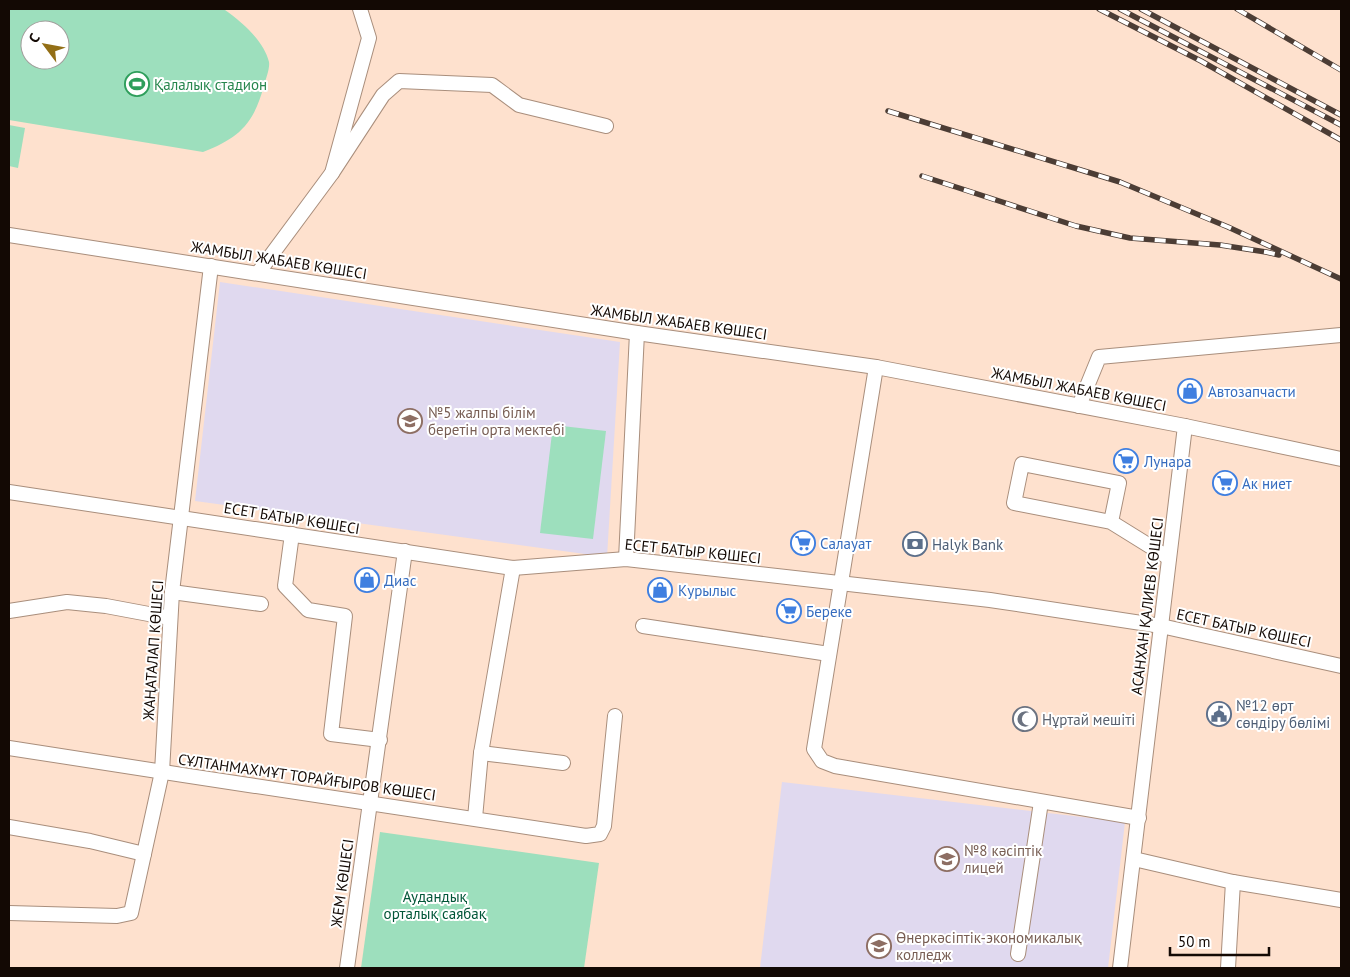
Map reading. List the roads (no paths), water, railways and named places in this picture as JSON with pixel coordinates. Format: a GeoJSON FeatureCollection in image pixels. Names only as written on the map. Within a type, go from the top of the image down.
{"type":"FeatureCollection","features":[{"type":"Feature","properties":{"kind":"street"},"geometry":{"type":"LineString","coordinates":[[332,173],[369,38],[360,9]]}},
{"type":"Feature","properties":{"kind":"street"},"geometry":{"type":"LineString","coordinates":[[258,273],[332,173],[383,95],[399,81],[492,85],[518,105],[606,126]]}},
{"type":"Feature","properties":{"kind":"street","name":"ЖАМБЫЛ ЖАБАЕВ КӨШЕСІ"},"geometry":{"type":"LineString","coordinates":[[9,235],[637,333],[876,367],[1185,426],[1341,459]]}},
{"type":"Feature","properties":{"kind":"street","name":"ЖАҢАТАЛАП КӨШЕСІ"},"geometry":{"type":"LineString","coordinates":[[9,913],[116,916],[131,912],[162,772],[172,592],[211,266]]}},
{"type":"Feature","properties":{"kind":"street"},"geometry":{"type":"LineString","coordinates":[[626,559],[637,333]]}},
{"type":"Feature","properties":{"kind":"street"},"geometry":{"type":"LineString","coordinates":[[1079,406],[1099,357],[1341,335]]}},
{"type":"Feature","properties":{"kind":"street"},"geometry":{"type":"LineString","coordinates":[[876,367],[814,749],[822,761],[836,766],[1139,818]]}},
{"type":"Feature","properties":{"kind":"street","name":"АСАНХАН ҚАЛИЕВ КӨШЕСІ"},"geometry":{"type":"LineString","coordinates":[[1120,968],[1185,426]]}},
{"type":"Feature","properties":{"kind":"street"},"geometry":{"type":"LineString","coordinates":[[1111,522],[1119,483],[1022,464],[1014,503],[1111,522],[1169,558]]}},
{"type":"Feature","properties":{"kind":"street","name":"ЕСЕТ БАТЫР КӨШЕСІ"},"geometry":{"type":"LineString","coordinates":[[9,492],[513,568],[626,559],[990,600],[1161,626],[1341,666]]}},
{"type":"Feature","properties":{"kind":"street"},"geometry":{"type":"LineString","coordinates":[[292,534],[285,586],[308,610],[345,616],[330,734],[380,740]]}},
{"type":"Feature","properties":{"kind":"street","name":"ЖЕМ КӨШЕСІ"},"geometry":{"type":"LineString","coordinates":[[347,968],[405,551]]}},
{"type":"Feature","properties":{"kind":"street"},"geometry":{"type":"LineString","coordinates":[[476,818],[481,753],[513,568]]}},
{"type":"Feature","properties":{"kind":"street"},"geometry":{"type":"LineString","coordinates":[[172,592],[261,604]]}},
{"type":"Feature","properties":{"kind":"street"},"geometry":{"type":"LineString","coordinates":[[9,611],[67,602],[106,606],[170,618]]}},
{"type":"Feature","properties":{"kind":"street"},"geometry":{"type":"LineString","coordinates":[[644,626],[829,654]]}},
{"type":"Feature","properties":{"kind":"street","name":"СҰЛТАНМАХМҰТ ТОРАЙҒЫРОВ КӨШЕСІ"},"geometry":{"type":"LineString","coordinates":[[9,748],[586,836],[600,834],[604,826],[615,716]]}},
{"type":"Feature","properties":{"kind":"street"},"geometry":{"type":"LineString","coordinates":[[481,753],[563,763]]}},
{"type":"Feature","properties":{"kind":"street"},"geometry":{"type":"LineString","coordinates":[[1018,954],[1041,802]]}},
{"type":"Feature","properties":{"kind":"street"},"geometry":{"type":"LineString","coordinates":[[9,827],[90,841],[144,854]]}},
{"type":"Feature","properties":{"kind":"street"},"geometry":{"type":"LineString","coordinates":[[1134,859],[1233,882],[1341,900]]}},
{"type":"Feature","properties":{"kind":"street"},"geometry":{"type":"LineString","coordinates":[[1228,968],[1233,882]]}},
{"type":"Feature","properties":{"kind":"railway"},"geometry":{"type":"LineString","coordinates":[[1099,9],[1201,61],[1341,140]]}},
{"type":"Feature","properties":{"kind":"railway"},"geometry":{"type":"LineString","coordinates":[[1120,9],[1341,125]]}},
{"type":"Feature","properties":{"kind":"railway"},"geometry":{"type":"LineString","coordinates":[[1141,9],[1341,115]]}},
{"type":"Feature","properties":{"kind":"railway"},"geometry":{"type":"LineString","coordinates":[[1237,9],[1341,70]]}},
{"type":"Feature","properties":{"kind":"railway"},"geometry":{"type":"LineString","coordinates":[[888,111],[1120,182],[1228,227],[1341,279]]}},
{"type":"Feature","properties":{"kind":"railway"},"geometry":{"type":"LineString","coordinates":[[922,176],[1076,226],[1130,238],[1220,245],[1279,255]]}},
{"type":"Feature","properties":{"kind":"place","name":"Қалалық стадион"},"geometry":{"type":"Point","coordinates":[137,84]}},
{"type":"Feature","properties":{"kind":"place","name":"Автозапчасти"},"geometry":{"type":"Point","coordinates":[1190,391]}},
{"type":"Feature","properties":{"kind":"place","name":"№5 жалпы білім беретін орта мектебі"},"geometry":{"type":"Point","coordinates":[410,421]}},
{"type":"Feature","properties":{"kind":"place","name":"Лунара"},"geometry":{"type":"Point","coordinates":[1126,461]}},
{"type":"Feature","properties":{"kind":"place","name":"Ак ниет"},"geometry":{"type":"Point","coordinates":[1225,483]}},
{"type":"Feature","properties":{"kind":"place","name":"Салауат"},"geometry":{"type":"Point","coordinates":[803,543]}},
{"type":"Feature","properties":{"kind":"place","name":"Halyk Bank"},"geometry":{"type":"Point","coordinates":[915,544]}},
{"type":"Feature","properties":{"kind":"place","name":"Диас"},"geometry":{"type":"Point","coordinates":[367,580]}},
{"type":"Feature","properties":{"kind":"place","name":"Курылыс"},"geometry":{"type":"Point","coordinates":[660,590]}},
{"type":"Feature","properties":{"kind":"place","name":"Береке"},"geometry":{"type":"Point","coordinates":[789,611]}},
{"type":"Feature","properties":{"kind":"place","name":"№12 өрт сөндіру бөлімі"},"geometry":{"type":"Point","coordinates":[1219,714]}},
{"type":"Feature","properties":{"kind":"place","name":"Нұртай мешіті"},"geometry":{"type":"Point","coordinates":[1025,719]}},
{"type":"Feature","properties":{"kind":"place","name":"№8 кәсіптік лицей"},"geometry":{"type":"Point","coordinates":[947,859]}},
{"type":"Feature","properties":{"kind":"place","name":"Өнеркәсіптік-экономикалық колледж"},"geometry":{"type":"Point","coordinates":[879,946]}},
{"type":"Feature","properties":{"kind":"park label","name":"Аудандық орталық саябақ"},"geometry":{"type":"Point","coordinates":[435,904]}}]}
